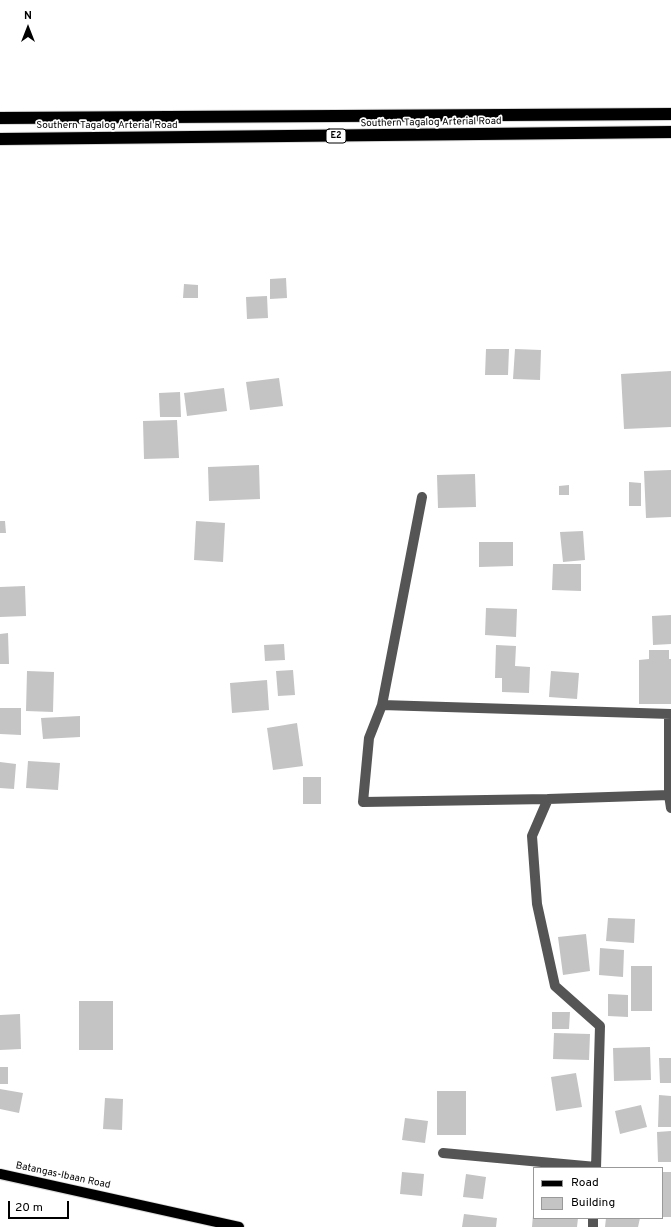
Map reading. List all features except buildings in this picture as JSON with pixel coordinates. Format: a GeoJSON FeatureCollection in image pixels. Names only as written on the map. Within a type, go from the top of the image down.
{"type":"FeatureCollection","features":[{"type":"Feature","properties":{"kind":"highway","name":"Southern Tagalog Arterial Road"},"geometry":{"type":"LineString","coordinates":[[0,118],[671,114]]}},
{"type":"Feature","properties":{"kind":"highway","name":"Southern Tagalog Arterial Road"},"geometry":{"type":"LineString","coordinates":[[0,139],[671,132]]}},
{"type":"Feature","properties":{"kind":"main road","name":"Batangas-Ibaan Road"},"geometry":{"type":"LineString","coordinates":[[0,1174],[210,1224],[239,1227]]}},
{"type":"Feature","properties":{"kind":"street"},"geometry":{"type":"LineString","coordinates":[[422,497],[382,705],[369,738],[363,802],[548,799],[669,795]]}},
{"type":"Feature","properties":{"kind":"street"},"geometry":{"type":"LineString","coordinates":[[382,705],[670,714],[669,795],[671,808]]}},
{"type":"Feature","properties":{"kind":"street"},"geometry":{"type":"LineString","coordinates":[[548,799],[532,836],[537,904],[555,986],[600,1026],[596,1167]]}},
{"type":"Feature","properties":{"kind":"street"},"geometry":{"type":"LineString","coordinates":[[443,1153],[586,1167]]}}]}
